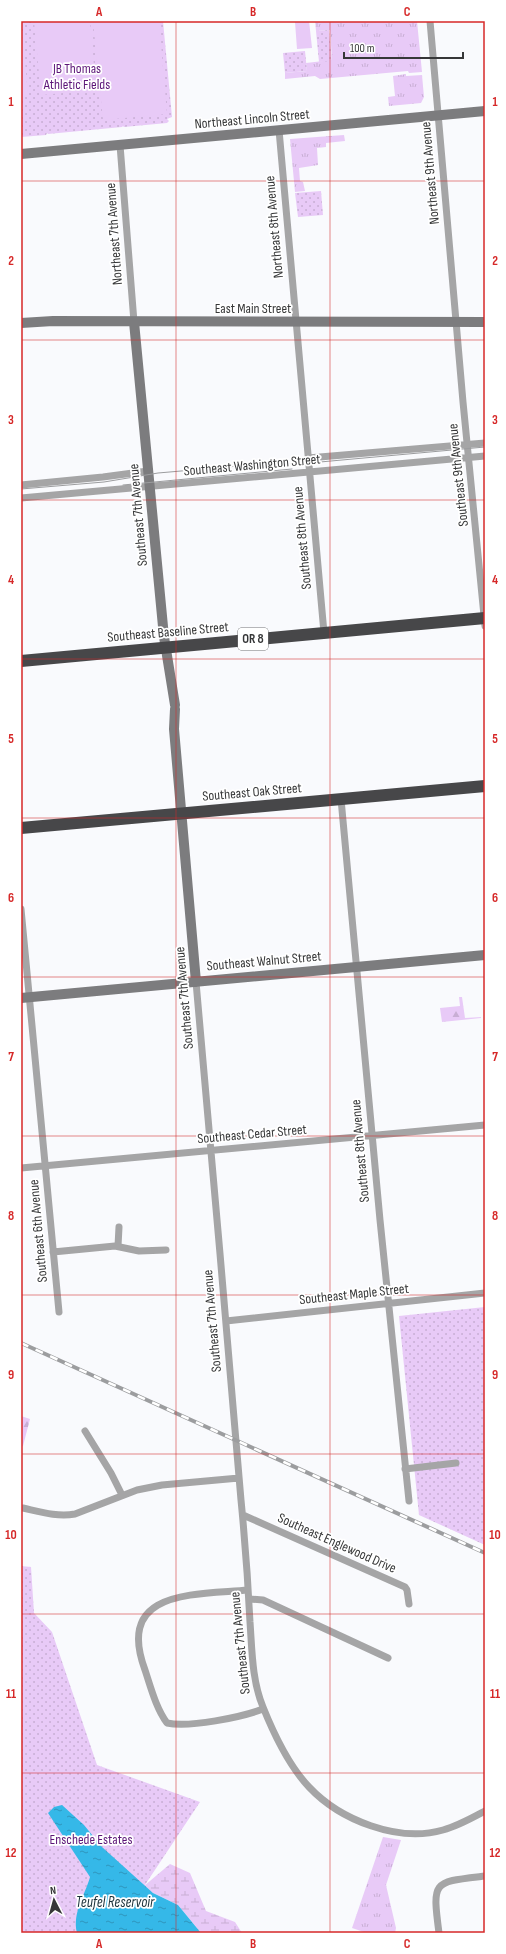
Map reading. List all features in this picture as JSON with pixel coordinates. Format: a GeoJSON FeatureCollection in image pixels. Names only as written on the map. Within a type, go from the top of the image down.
{"type":"FeatureCollection","features":[{"type":"Feature","properties":{"kind":"highway","name":"Southeast Baseline Street"},"geometry":{"type":"LineString","coordinates":[[21,661],[324,633],[485,621]]}},
{"type":"Feature","properties":{"kind":"highway","name":"Southeast Oak Street"},"geometry":{"type":"LineString","coordinates":[[21,828],[485,786]]}},
{"type":"Feature","properties":{"kind":"street","name":"Northeast 9th Avenue"},"geometry":{"type":"LineString","coordinates":[[430,21],[456,322]]}},
{"type":"Feature","properties":{"kind":"street","name":"Northeast Lincoln Street"},"geometry":{"type":"LineString","coordinates":[[21,154],[485,111]]}},
{"type":"Feature","properties":{"kind":"street","name":"Northeast 8th Avenue"},"geometry":{"type":"LineString","coordinates":[[279,130],[296,322]]}},
{"type":"Feature","properties":{"kind":"street","name":"Northeast 7th Avenue"},"geometry":{"type":"LineString","coordinates":[[120,145],[134,322]]}},
{"type":"Feature","properties":{"kind":"street","name":"Southeast 7th Avenue"},"geometry":{"type":"LineString","coordinates":[[134,322],[165,647],[175,707],[174,729],[226,1320],[255,1676],[263,1709],[288,1757],[303,1779],[318,1795],[351,1817],[376,1828],[399,1832],[426,1832],[445,1830],[485,1811]]}},
{"type":"Feature","properties":{"kind":"street","name":"Southeast 8th Avenue"},"geometry":{"type":"LineString","coordinates":[[296,322],[324,633]]}},
{"type":"Feature","properties":{"kind":"street","name":"Southeast 9th Avenue"},"geometry":{"type":"LineString","coordinates":[[456,322],[485,621]]}},
{"type":"Feature","properties":{"kind":"street","name":"East Main Street"},"geometry":{"type":"LineString","coordinates":[[21,323],[485,322]]}},
{"type":"Feature","properties":{"kind":"street","name":"Southeast Washington Street"},"geometry":{"type":"LineString","coordinates":[[308,458],[485,443]]}},
{"type":"Feature","properties":{"kind":"street","name":"Southeast Washington Street"},"geometry":{"type":"LineString","coordinates":[[21,498],[485,456]]}},
{"type":"Feature","properties":{"kind":"street"},"geometry":{"type":"LineString","coordinates":[[21,485],[148,471]]}},
{"type":"Feature","properties":{"kind":"street","name":"Southeast 8th Avenue"},"geometry":{"type":"LineString","coordinates":[[341,799],[388,1303],[409,1501]]}},
{"type":"Feature","properties":{"kind":"street","name":"Southeast 6th Avenue"},"geometry":{"type":"LineString","coordinates":[[21,909],[25,998],[46,1166],[59,1312]]}},
{"type":"Feature","properties":{"kind":"street","name":"Southeast Walnut Street"},"geometry":{"type":"LineString","coordinates":[[25,998],[485,955]]}},
{"type":"Feature","properties":{"kind":"street","name":"Southeast Cedar Street"},"geometry":{"type":"LineString","coordinates":[[21,1168],[485,1125]]}},
{"type":"Feature","properties":{"kind":"street"},"geometry":{"type":"LineString","coordinates":[[118,1246],[119,1227]]}},
{"type":"Feature","properties":{"kind":"street"},"geometry":{"type":"LineString","coordinates":[[53,1252],[118,1246],[143,1252],[166,1250]]}},
{"type":"Feature","properties":{"kind":"street","name":"Southeast Maple Street"},"geometry":{"type":"LineString","coordinates":[[226,1320],[485,1293]]}},
{"type":"Feature","properties":{"kind":"street"},"geometry":{"type":"LineString","coordinates":[[85,1431],[111,1473],[122,1495]]}},
{"type":"Feature","properties":{"kind":"street"},"geometry":{"type":"LineString","coordinates":[[405,1469],[456,1464]]}},
{"type":"Feature","properties":{"kind":"street"},"geometry":{"type":"LineString","coordinates":[[23,1508],[56,1516],[65,1516],[75,1514],[122,1495],[162,1484],[239,1478]]}},
{"type":"Feature","properties":{"kind":"street","name":"Southeast Englewood Drive"},"geometry":{"type":"LineString","coordinates":[[242,1515],[405,1587],[409,1604]]}},
{"type":"Feature","properties":{"kind":"street"},"geometry":{"type":"LineString","coordinates":[[248,1590],[177,1596],[163,1601],[150,1611],[144,1618],[139,1635],[138,1646],[140,1658],[161,1715],[167,1723],[174,1725],[200,1722],[241,1715],[263,1709]]}},
{"type":"Feature","properties":{"kind":"street"},"geometry":{"type":"LineString","coordinates":[[249,1599],[262,1600],[388,1658]]}},
{"type":"Feature","properties":{"kind":"street"},"geometry":{"type":"LineString","coordinates":[[439,1933],[435,1898],[436,1891],[441,1885],[451,1880],[485,1876]]}},
{"type":"Feature","properties":{"kind":"green space","name":"JB Thomas Athletic Fields"},"geometry":{"type":"Polygon","coordinates":[[[21,21],[163,21],[172,117],[167,119],[169,121],[167,123],[47,133],[46,135],[21,137],[21,21]]]}},
{"type":"Feature","properties":{"kind":"green space"},"geometry":{"type":"Polygon","coordinates":[[[21,21],[28,94],[21,95],[21,21]]]}},
{"type":"Feature","properties":{"kind":"green space"},"geometry":{"type":"Polygon","coordinates":[[[34,21],[90,21],[96,90],[41,95],[34,21]]]}},
{"type":"Feature","properties":{"kind":"green space"},"geometry":{"type":"Polygon","coordinates":[[[93,21],[159,21],[167,114],[103,120],[93,21]]]}},
{"type":"Feature","properties":{"kind":"green space"},"geometry":{"type":"Polygon","coordinates":[[[309,21],[312,48],[297,49],[295,22],[309,21]]]}},
{"type":"Feature","properties":{"kind":"green space"},"geometry":{"type":"Polygon","coordinates":[[[315,21],[417,21],[422,72],[409,73],[408,71],[320,79],[315,76],[285,79],[285,73],[307,71],[306,63],[332,60],[330,30],[316,31],[315,21]]]}},
{"type":"Feature","properties":{"kind":"green space"},"geometry":{"type":"Polygon","coordinates":[[[329,30],[332,61],[319,62],[316,31],[329,30]]]}},
{"type":"Feature","properties":{"kind":"green space"},"geometry":{"type":"Polygon","coordinates":[[[305,51],[307,71],[285,73],[283,53],[305,51]]]}},
{"type":"Feature","properties":{"kind":"green space"},"geometry":{"type":"Polygon","coordinates":[[[406,74],[406,76],[422,75],[424,97],[421,103],[389,106],[388,97],[395,96],[393,76],[406,74]]]}},
{"type":"Feature","properties":{"kind":"green space"},"geometry":{"type":"Polygon","coordinates":[[[344,135],[345,141],[326,143],[326,147],[317,148],[318,165],[299,168],[300,181],[303,182],[305,191],[295,192],[290,139],[344,135]]]}},
{"type":"Feature","properties":{"kind":"green space"},"geometry":{"type":"Polygon","coordinates":[[[321,191],[323,215],[298,217],[295,193],[321,191]]]}},
{"type":"Feature","properties":{"kind":"green space"},"geometry":{"type":"Polygon","coordinates":[[[459,997],[462,997],[465,1018],[481,1018],[442,1022],[440,1008],[460,1006],[459,997]]]}},
{"type":"Feature","properties":{"kind":"green space"},"geometry":{"type":"Polygon","coordinates":[[[485,1307],[485,1545],[419,1515],[399,1316],[485,1307]]]}},
{"type":"Feature","properties":{"kind":"green space"},"geometry":{"type":"Polygon","coordinates":[[[21,1416],[30,1419],[23,1446],[21,1447],[21,1416]]]}},
{"type":"Feature","properties":{"kind":"green space","name":"Enschede Estates"},"geometry":{"type":"Polygon","coordinates":[[[21,1566],[31,1567],[34,1613],[52,1632],[97,1765],[200,1802],[135,1900],[161,1933],[21,1933],[21,1566]]]}},
{"type":"Feature","properties":{"kind":"green space"},"geometry":{"type":"Polygon","coordinates":[[[383,1837],[401,1840],[386,1885],[396,1928],[395,1933],[367,1933],[352,1928],[383,1837]]]}},
{"type":"Feature","properties":{"kind":"green space"},"geometry":{"type":"Polygon","coordinates":[[[170,1864],[190,1873],[206,1911],[235,1922],[242,1933],[201,1933],[178,1905],[153,1893],[144,1886],[170,1864]]]}},
{"type":"Feature","properties":{"kind":"water","name":"Teufel Reservoir"},"geometry":{"type":"Polygon","coordinates":[[[62,1805],[84,1825],[102,1847],[153,1893],[178,1905],[201,1933],[77,1933],[76,1918],[90,1877],[48,1813],[54,1807],[62,1805]]]}},
{"type":"Feature","properties":{"kind":"tram line"},"geometry":{"type":"LineString","coordinates":[[21,489],[104,482],[158,473],[250,465],[309,463],[485,447]]}},
{"type":"Feature","properties":{"kind":"tram line"},"geometry":{"type":"LineString","coordinates":[[123,485],[292,469]]}},
{"type":"Feature","properties":{"kind":"railway"},"geometry":{"type":"LineString","coordinates":[[21,1343],[485,1553]]}}]}
